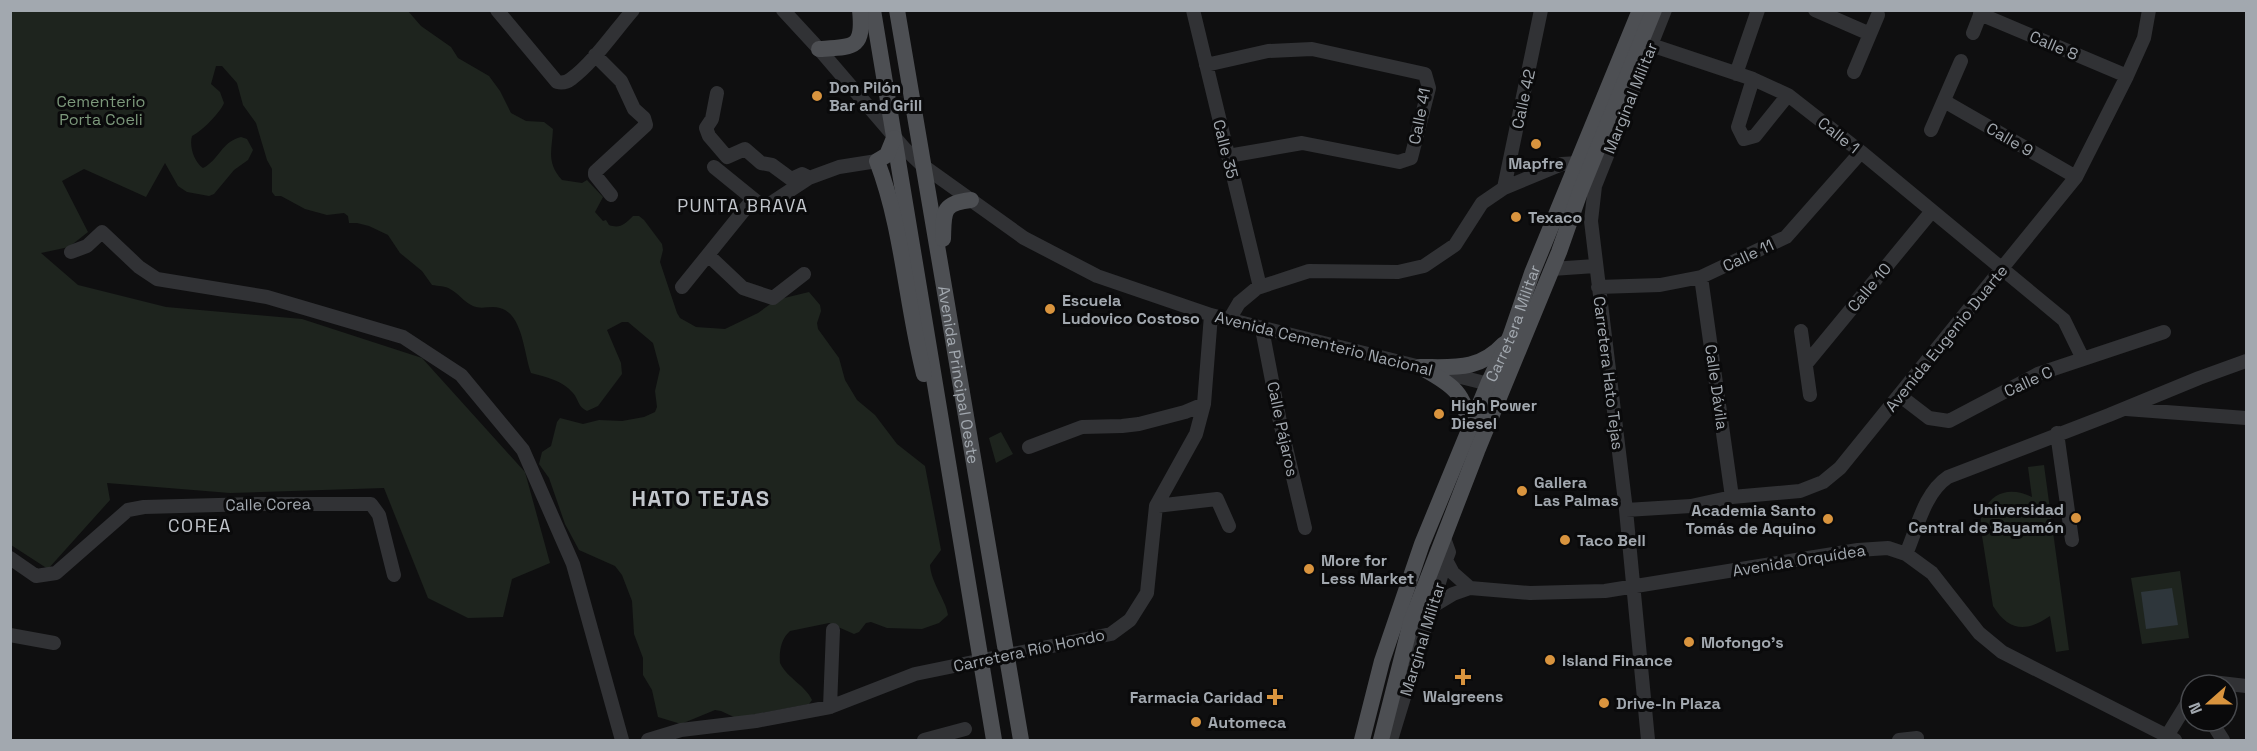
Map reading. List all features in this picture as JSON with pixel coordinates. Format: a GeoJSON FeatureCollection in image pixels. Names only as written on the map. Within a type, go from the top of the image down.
{"type":"FeatureCollection","features":[{"type":"Feature","properties":{"kind":"main road"},"geometry":{"type":"LineString","coordinates":[[819,49],[852,45],[860,38],[862,29],[860,10]]}},
{"type":"Feature","properties":{"kind":"main road","name":"Avenida Principal Oeste"},"geometry":{"type":"LineString","coordinates":[[873,10],[994,741]]}},
{"type":"Feature","properties":{"kind":"main road","name":"Avenida Principal Oeste"},"geometry":{"type":"LineString","coordinates":[[897,10],[1021,741]]}},
{"type":"Feature","properties":{"kind":"main road","name":"Carretera Militar"},"geometry":{"type":"LineString","coordinates":[[1381,741],[1411,622],[1444,538],[1532,273],[1640,10]]}},
{"type":"Feature","properties":{"kind":"main road","name":"Carretera Militar"},"geometry":{"type":"LineString","coordinates":[[1362,741],[1382,661],[1397,613],[1468,430],[1496,386],[1552,269],[1580,192],[1654,10]]}},
{"type":"Feature","properties":{"kind":"main road"},"geometry":{"type":"LineString","coordinates":[[894,138],[887,155],[877,161],[893,208],[917,349],[940,422]]}},
{"type":"Feature","properties":{"kind":"main road"},"geometry":{"type":"LineString","coordinates":[[942,282],[943,216],[950,206],[971,200]]}},
{"type":"Feature","properties":{"kind":"main road"},"geometry":{"type":"LineString","coordinates":[[1420,367],[1461,367],[1476,364],[1496,352],[1510,337]]}},
{"type":"Feature","properties":{"kind":"main road"},"geometry":{"type":"LineString","coordinates":[[1420,367],[1448,382],[1461,397],[1468,412],[1468,430]]}},
{"type":"Feature","properties":{"kind":"street"},"geometry":{"type":"LineString","coordinates":[[497,10],[557,82],[564,83],[595,55],[633,10]]}},
{"type":"Feature","properties":{"kind":"street","name":"Avenida Cementerio Nacional"},"geometry":{"type":"LineString","coordinates":[[783,10],[894,138],[922,165],[1024,238],[1097,276],[1211,315],[1496,386]]}},
{"type":"Feature","properties":{"kind":"street","name":"Calle 35"},"geometry":{"type":"LineString","coordinates":[[1193,10],[1260,287]]}},
{"type":"Feature","properties":{"kind":"street","name":"Calle 42"},"geometry":{"type":"LineString","coordinates":[[1504,188],[1541,10]]}},
{"type":"Feature","properties":{"kind":"street","name":"Marginal Militar"},"geometry":{"type":"LineString","coordinates":[[1595,186],[1665,10]]}},
{"type":"Feature","properties":{"kind":"street"},"geometry":{"type":"LineString","coordinates":[[1736,74],[1758,10]]}},
{"type":"Feature","properties":{"kind":"street"},"geometry":{"type":"LineString","coordinates":[[1815,10],[1870,34]]}},
{"type":"Feature","properties":{"kind":"street","name":"Avenida Eugenio Duarte"},"geometry":{"type":"LineString","coordinates":[[1626,510],[1691,506],[1732,496],[1800,491],[1823,483],[1840,468],[2076,177],[2144,38],[2150,10]]}},
{"type":"Feature","properties":{"kind":"street"},"geometry":{"type":"LineString","coordinates":[[1972,33],[1981,12]]}},
{"type":"Feature","properties":{"kind":"street","name":"Calle 8"},"geometry":{"type":"LineString","coordinates":[[1981,12],[2127,76]]}},
{"type":"Feature","properties":{"kind":"street"},"geometry":{"type":"LineString","coordinates":[[1854,72],[1878,15]]}},
{"type":"Feature","properties":{"kind":"street","name":"Calle 1"},"geometry":{"type":"LineString","coordinates":[[1651,45],[1753,79],[1788,95],[1861,152],[2064,320],[2083,358]]}},
{"type":"Feature","properties":{"kind":"street","name":"Calle 41"},"geometry":{"type":"LineString","coordinates":[[1206,65],[1268,51],[1312,50],[1425,74],[1429,88],[1411,158],[1399,162],[1302,143],[1228,156]]}},
{"type":"Feature","properties":{"kind":"street"},"geometry":{"type":"LineString","coordinates":[[595,55],[621,81],[634,109],[644,118],[646,125],[595,172],[611,195]]}},
{"type":"Feature","properties":{"kind":"street"},"geometry":{"type":"LineString","coordinates":[[1931,130],[1960,61]]}},
{"type":"Feature","properties":{"kind":"street"},"geometry":{"type":"LineString","coordinates":[[1753,79],[1738,127],[1744,139],[1755,136],[1788,95]]}},
{"type":"Feature","properties":{"kind":"street"},"geometry":{"type":"LineString","coordinates":[[717,93],[712,119],[706,128],[709,136],[727,157],[745,149],[761,163],[772,165],[790,179],[802,174],[809,178]]}},
{"type":"Feature","properties":{"kind":"street","name":"Calle 9"},"geometry":{"type":"LineString","coordinates":[[1944,101],[2076,177]]}},
{"type":"Feature","properties":{"kind":"street","name":"Calle 11"},"geometry":{"type":"LineString","coordinates":[[1598,287],[1660,285],[1701,278],[1786,237],[1861,152]]}},
{"type":"Feature","properties":{"kind":"street"},"geometry":{"type":"LineString","coordinates":[[714,167],[762,206],[768,205],[809,178],[839,166],[877,161]]}},
{"type":"Feature","properties":{"kind":"street"},"geometry":{"type":"LineString","coordinates":[[1229,320],[1239,303],[1260,287],[1309,271],[1398,272],[1424,266],[1455,245],[1482,203],[1504,188],[1562,164],[1578,163]]}},
{"type":"Feature","properties":{"kind":"street","name":"Carretera Hato Tejas"},"geometry":{"type":"LineString","coordinates":[[1595,186],[1591,221],[1595,266],[1635,586],[1648,741]]}},
{"type":"Feature","properties":{"kind":"street"},"geometry":{"type":"LineString","coordinates":[[682,287],[753,199]]}},
{"type":"Feature","properties":{"kind":"street","name":"Calle 10"},"geometry":{"type":"LineString","coordinates":[[1806,364],[1932,211]]}},
{"type":"Feature","properties":{"kind":"street"},"geometry":{"type":"LineString","coordinates":[[71,252],[87,246],[102,232],[139,267],[157,279],[267,297],[403,337],[461,375],[523,450],[573,564],[622,741]]}},
{"type":"Feature","properties":{"kind":"street"},"geometry":{"type":"LineString","coordinates":[[708,255],[743,288],[773,298],[804,274]]}},
{"type":"Feature","properties":{"kind":"street"},"geometry":{"type":"LineString","coordinates":[[1552,269],[1595,266]]}},
{"type":"Feature","properties":{"kind":"street","name":"Calle Dávila"},"geometry":{"type":"LineString","coordinates":[[1701,278],[1732,496]]}},
{"type":"Feature","properties":{"kind":"street","name":"Carretera Río Hondo"},"geometry":{"type":"LineString","coordinates":[[648,741],[681,730],[756,721],[830,707],[915,674],[1111,634],[1130,620],[1147,593],[1156,506],[1196,434],[1204,404],[1211,315]]}},
{"type":"Feature","properties":{"kind":"street","name":"Calle Pájaros"},"geometry":{"type":"LineString","coordinates":[[1262,329],[1280,422],[1305,528]]}},
{"type":"Feature","properties":{"kind":"street"},"geometry":{"type":"LineString","coordinates":[[1801,331],[1810,395]]}},
{"type":"Feature","properties":{"kind":"street","name":"Calle C"},"geometry":{"type":"LineString","coordinates":[[1899,395],[1929,418],[1949,421],[2038,374],[2164,332]]}},
{"type":"Feature","properties":{"kind":"street"},"geometry":{"type":"LineString","coordinates":[[1906,554],[1931,494],[1940,482],[1948,477],[2247,361]]}},
{"type":"Feature","properties":{"kind":"street"},"geometry":{"type":"LineString","coordinates":[[1029,447],[1082,427],[1122,426],[1152,422],[1204,404]]}},
{"type":"Feature","properties":{"kind":"street"},"geometry":{"type":"LineString","coordinates":[[2124,408],[2247,418]]}},
{"type":"Feature","properties":{"kind":"street"},"geometry":{"type":"LineString","coordinates":[[2057,434],[2072,540]]}},
{"type":"Feature","properties":{"kind":"street"},"geometry":{"type":"LineString","coordinates":[[1156,506],[1217,499],[1229,526]]}},
{"type":"Feature","properties":{"kind":"street","name":"Calle Corea"},"geometry":{"type":"LineString","coordinates":[[10,558],[36,576],[56,573],[128,510],[144,507],[370,504],[379,515],[394,575]]}},
{"type":"Feature","properties":{"kind":"street","name":"Marginal Militar"},"geometry":{"type":"LineString","coordinates":[[1391,741],[1449,552],[1444,538]]}},
{"type":"Feature","properties":{"kind":"street","name":"Avenida Orquídea"},"geometry":{"type":"LineString","coordinates":[[1470,588],[1530,593],[1605,591],[1857,550],[1888,548],[1906,554],[1932,573],[1979,633],[2002,652],[2171,738]]}},
{"type":"Feature","properties":{"kind":"street"},"geometry":{"type":"LineString","coordinates":[[1433,606],[1453,594],[1470,588],[1453,573],[1446,560]]}},
{"type":"Feature","properties":{"kind":"street"},"geometry":{"type":"LineString","coordinates":[[830,707],[833,630]]}},
{"type":"Feature","properties":{"kind":"street"},"geometry":{"type":"LineString","coordinates":[[10,635],[54,643]]}},
{"type":"Feature","properties":{"kind":"street"},"geometry":{"type":"LineString","coordinates":[[2171,738],[2179,722]]}},
{"type":"Feature","properties":{"kind":"street"},"geometry":{"type":"LineString","coordinates":[[924,741],[965,729]]}},
{"type":"Feature","properties":{"kind":"street"},"geometry":{"type":"LineString","coordinates":[[1899,741],[1917,738]]}},
{"type":"Feature","properties":{"kind":"green space","name":"Cementerio Porta Coeli"},"geometry":{"type":"Polygon","coordinates":[[[11,11],[408,11],[421,26],[451,47],[458,58],[489,76],[511,113],[526,121],[544,122],[553,129],[551,156],[557,174],[562,180],[582,183],[587,180],[603,197],[595,212],[603,221],[606,220],[609,225],[619,226],[633,216],[639,216],[644,220],[662,244],[660,262],[680,318],[696,327],[725,329],[758,313],[776,300],[809,292],[820,305],[818,329],[839,358],[845,380],[857,400],[875,415],[897,444],[925,466],[941,550],[930,565],[931,572],[948,615],[939,623],[922,629],[887,628],[871,622],[866,623],[859,632],[854,634],[829,623],[790,631],[781,646],[780,663],[809,695],[812,700],[809,704],[736,718],[715,710],[681,724],[658,717],[652,690],[643,675],[643,658],[634,634],[632,601],[622,575],[615,566],[579,550],[565,524],[549,478],[539,464],[542,452],[551,446],[560,418],[583,424],[599,420],[622,421],[644,417],[655,412],[657,407],[655,391],[660,369],[653,343],[628,322],[622,322],[607,330],[621,363],[622,374],[598,406],[587,411],[564,385],[531,373],[522,336],[514,318],[508,312],[497,307],[473,306],[448,288],[432,285],[422,271],[400,253],[388,235],[369,226],[349,223],[348,216],[344,213],[327,215],[305,209],[281,196],[275,196],[272,192],[272,169],[256,123],[243,105],[237,83],[222,66],[216,66],[211,84],[220,92],[224,103],[210,122],[192,136],[193,154],[203,168],[224,147],[234,139],[241,137],[247,139],[253,150],[248,160],[234,170],[214,194],[209,196],[187,192],[178,186],[165,163],[146,197],[84,169],[62,181],[88,232],[69,247],[41,253],[78,285],[166,307],[302,319],[422,358],[525,472],[550,563],[512,579],[503,617],[468,618],[428,598],[384,488],[230,493],[107,483],[110,500],[48,569],[11,545],[11,11]]]}},
{"type":"Feature","properties":{"kind":"green space"},"geometry":{"type":"Polygon","coordinates":[[[1001,432],[1013,454],[996,463],[989,438],[1001,432]]]}},
{"type":"Feature","properties":{"kind":"green space"},"geometry":{"type":"Polygon","coordinates":[[[2044,465],[2069,650],[2056,652],[2050,616],[2034,625],[2019,627],[2005,621],[1993,606],[1980,523],[1987,505],[1999,495],[2014,492],[2032,497],[2028,467],[2044,465]]]}},
{"type":"Feature","properties":{"kind":"green space"},"geometry":{"type":"Polygon","coordinates":[[[2180,571],[2189,638],[2142,644],[2131,578],[2180,571]]]}},
{"type":"Feature","properties":{"kind":"shaded area"},"geometry":{"type":"Polygon","coordinates":[[[2172,588],[2178,625],[2146,629],[2141,592],[2172,588]]]}},
{"type":"Feature","properties":{"kind":"place","name":"Don Pilón Bar and Grill"},"geometry":{"type":"Point","coordinates":[817,96]}},
{"type":"Feature","properties":{"kind":"place","name":"Mapfre"},"geometry":{"type":"Point","coordinates":[1536,144]}},
{"type":"Feature","properties":{"kind":"place","name":"Texaco"},"geometry":{"type":"Point","coordinates":[1516,217]}},
{"type":"Feature","properties":{"kind":"place","name":"Escuela Ludovico Costoso"},"geometry":{"type":"Point","coordinates":[1050,309]}},
{"type":"Feature","properties":{"kind":"place","name":"High Power Diesel"},"geometry":{"type":"Point","coordinates":[1439,414]}},
{"type":"Feature","properties":{"kind":"place","name":"Gallera Las Palmas"},"geometry":{"type":"Point","coordinates":[1522,491]}},
{"type":"Feature","properties":{"kind":"place","name":"Universidad Central de Bayamón"},"geometry":{"type":"Point","coordinates":[2076,518]}},
{"type":"Feature","properties":{"kind":"place","name":"Academia Santo Tomás de Aquino"},"geometry":{"type":"Point","coordinates":[1828,519]}},
{"type":"Feature","properties":{"kind":"place","name":"Taco Bell"},"geometry":{"type":"Point","coordinates":[1565,540]}},
{"type":"Feature","properties":{"kind":"place","name":"More for Less Market"},"geometry":{"type":"Point","coordinates":[1309,569]}},
{"type":"Feature","properties":{"kind":"place","name":"Mofongo's"},"geometry":{"type":"Point","coordinates":[1689,642]}},
{"type":"Feature","properties":{"kind":"place","name":"Island Finance"},"geometry":{"type":"Point","coordinates":[1550,660]}},
{"type":"Feature","properties":{"kind":"place","name":"Walgreens"},"geometry":{"type":"Point","coordinates":[1463,677]}},
{"type":"Feature","properties":{"kind":"place","name":"Farmacia Caridad"},"geometry":{"type":"Point","coordinates":[1275,697]}},
{"type":"Feature","properties":{"kind":"place","name":"Drive-In Plaza"},"geometry":{"type":"Point","coordinates":[1604,703]}},
{"type":"Feature","properties":{"kind":"place","name":"Automeca"},"geometry":{"type":"Point","coordinates":[1196,722]}},
{"type":"Feature","properties":{"kind":"district","name":"PUNTA BRAVA"},"geometry":{"type":"Point","coordinates":[743,206]}},
{"type":"Feature","properties":{"kind":"district","name":"HATO TEJAS"},"geometry":{"type":"Point","coordinates":[701,498]}},
{"type":"Feature","properties":{"kind":"district","name":"COREA"},"geometry":{"type":"Point","coordinates":[200,526]}}]}
